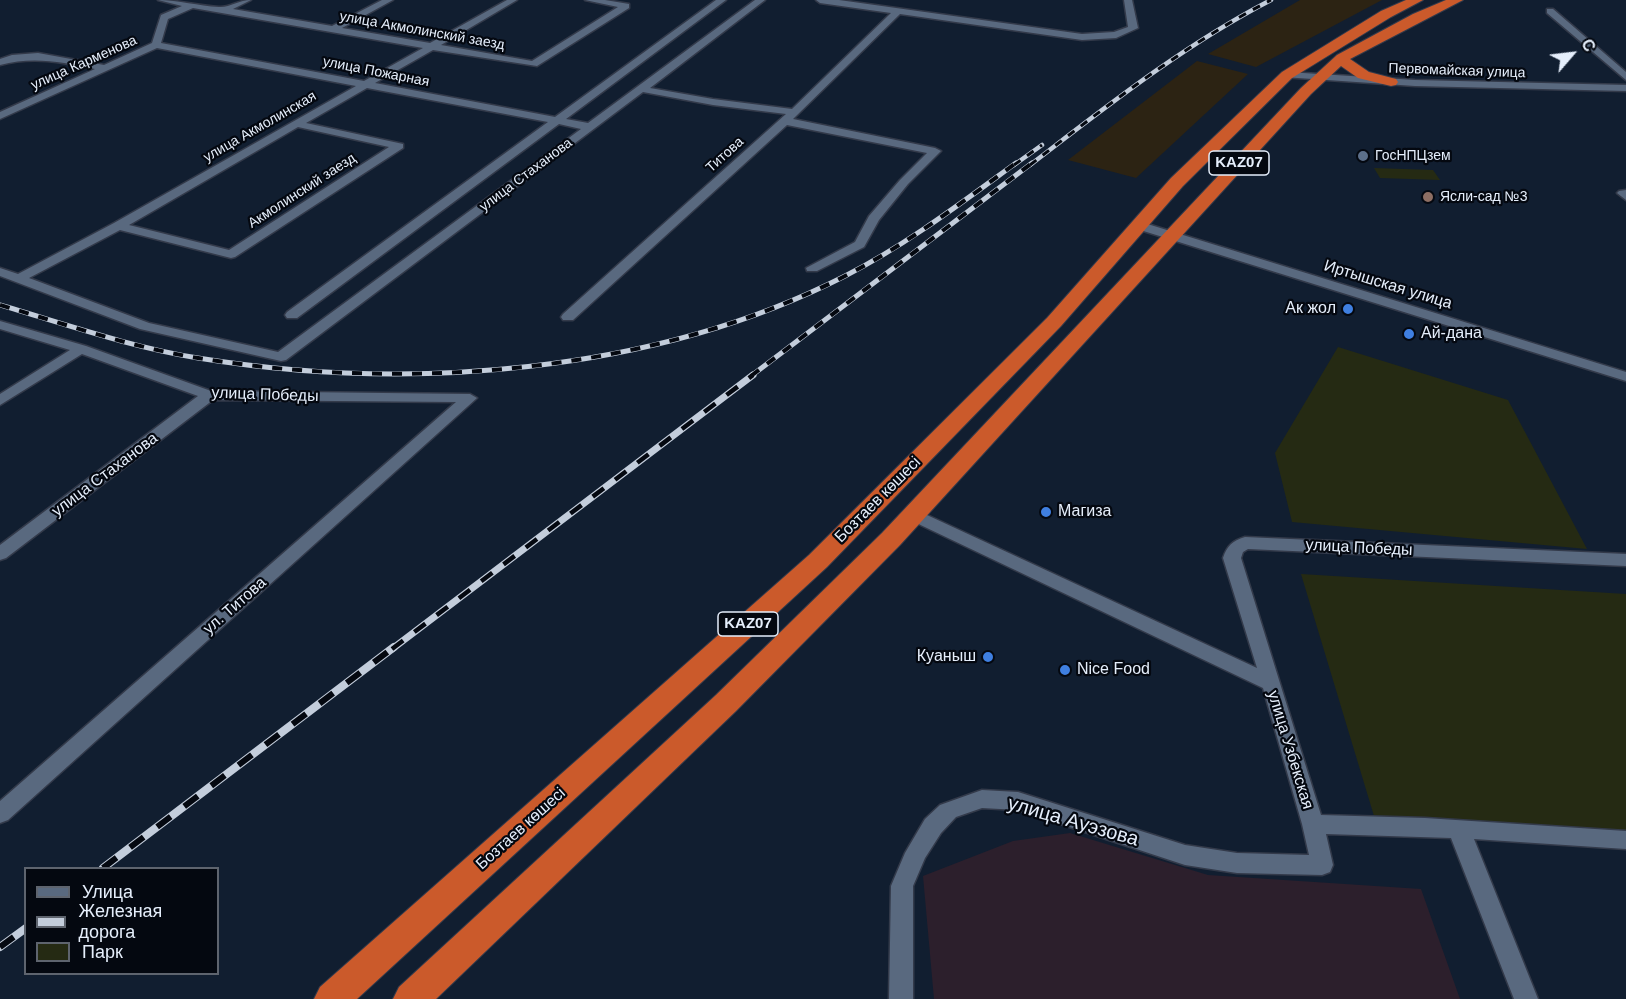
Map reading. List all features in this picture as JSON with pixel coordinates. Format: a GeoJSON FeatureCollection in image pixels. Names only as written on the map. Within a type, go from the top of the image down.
{"type":"FeatureCollection","features":[{"type":"Feature","properties":{"kind":"highway","name":"Бозтаев көшесі"},"geometry":{"type":"LineString","coordinates":[[332,999],[818,561],[1054,322],[1141,226],[1177,182],[1287,75],[1386,14],[1417,0]]}},
{"type":"Feature","properties":{"kind":"highway","name":"Бозтаев көшесі"},"geometry":{"type":"LineString","coordinates":[[411,999],[726,703],[914,515],[1172,234],[1320,79],[1342,58],[1418,16],[1457,0]]}},
{"type":"Feature","properties":{"kind":"highway"},"geometry":{"type":"LineString","coordinates":[[1342,58],[1347,67],[1354,72],[1391,82]]}},
{"type":"Feature","properties":{"kind":"street","name":"улица Акмолинский заезд"},"geometry":{"type":"LineString","coordinates":[[162,0],[534,64],[626,6],[589,0]]}},
{"type":"Feature","properties":{"kind":"street"},"geometry":{"type":"LineString","coordinates":[[224,10],[247,0]]}},
{"type":"Feature","properties":{"kind":"street"},"geometry":{"type":"LineString","coordinates":[[332,30],[389,0]]}},
{"type":"Feature","properties":{"kind":"street","name":"улица Акмолинская"},"geometry":{"type":"LineString","coordinates":[[20,278],[118,226],[513,0]]}},
{"type":"Feature","properties":{"kind":"street"},"geometry":{"type":"LineString","coordinates":[[292,315],[722,0]]}},
{"type":"Feature","properties":{"kind":"street","name":"улица Стаханова"},"geometry":{"type":"LineString","coordinates":[[20,278],[102,312],[145,326],[277,357],[291,351],[761,0]]}},
{"type":"Feature","properties":{"kind":"street"},"geometry":{"type":"LineString","coordinates":[[820,0],[1082,37],[1116,35],[1133,28],[1128,0]]}},
{"type":"Feature","properties":{"kind":"street","name":"улица Карменова"},"geometry":{"type":"LineString","coordinates":[[0,116],[156,45],[164,18],[193,5]]}},
{"type":"Feature","properties":{"kind":"street"},"geometry":{"type":"LineString","coordinates":[[1550,11],[1626,77]]}},
{"type":"Feature","properties":{"kind":"street","name":"Титова"},"geometry":{"type":"LineString","coordinates":[[568,317],[785,121],[897,12]]}},
{"type":"Feature","properties":{"kind":"street","name":"улица Пожарная"},"geometry":{"type":"LineString","coordinates":[[156,45],[590,127]]}},
{"type":"Feature","properties":{"kind":"street"},"geometry":{"type":"LineString","coordinates":[[0,62],[16,55],[105,68]]}},
{"type":"Feature","properties":{"kind":"street","name":"Первомайская улица"},"geometry":{"type":"LineString","coordinates":[[1287,75],[1391,82],[1626,88]]}},
{"type":"Feature","properties":{"kind":"street"},"geometry":{"type":"LineString","coordinates":[[641,89],[747,107],[794,112]]}},
{"type":"Feature","properties":{"kind":"street"},"geometry":{"type":"LineString","coordinates":[[785,121],[935,152],[904,182],[873,219],[860,243],[812,268]]}},
{"type":"Feature","properties":{"kind":"street","name":"Акмолинский заезд"},"geometry":{"type":"LineString","coordinates":[[118,226],[231,254],[399,146],[297,124]]}},
{"type":"Feature","properties":{"kind":"street","name":"Иртышская улица"},"geometry":{"type":"LineString","coordinates":[[1141,226],[1626,376]]}},
{"type":"Feature","properties":{"kind":"street"},"geometry":{"type":"LineString","coordinates":[[0,272],[20,278]]}},
{"type":"Feature","properties":{"kind":"street","name":"улица Победы"},"geometry":{"type":"LineString","coordinates":[[0,325],[81,349],[209,395],[470,399]]}},
{"type":"Feature","properties":{"kind":"street"},"geometry":{"type":"LineString","coordinates":[[0,401],[81,349]]}},
{"type":"Feature","properties":{"kind":"street","name":"улица Стаханова"},"geometry":{"type":"LineString","coordinates":[[0,554],[209,395]]}},
{"type":"Feature","properties":{"kind":"street","name":"ул. Титова"},"geometry":{"type":"LineString","coordinates":[[0,814],[470,399]]}},
{"type":"Feature","properties":{"kind":"street","name":"улица Узбекская"},"geometry":{"type":"LineString","coordinates":[[914,515],[1271,684],[1313,824],[1626,840]]}},
{"type":"Feature","properties":{"kind":"street","name":"улица Победы"},"geometry":{"type":"LineString","coordinates":[[1271,684],[1232,558],[1235,549],[1245,543],[1626,560]]}},
{"type":"Feature","properties":{"kind":"street","name":"улица Ауэзова"},"geometry":{"type":"LineString","coordinates":[[901,999],[902,886],[916,852],[933,826],[948,811],[982,799],[1018,801],[1185,855],[1237,863],[1322,865],[1313,824]]}},
{"type":"Feature","properties":{"kind":"street"},"geometry":{"type":"LineString","coordinates":[[1459,830],[1526,999]]}},
{"type":"Feature","properties":{"kind":"shaded area"},"geometry":{"type":"Polygon","coordinates":[[[1300,0],[1382,0],[1256,67],[1208,54],[1300,0]]]}},
{"type":"Feature","properties":{"kind":"shaded area"},"geometry":{"type":"Polygon","coordinates":[[[1197,61],[1248,74],[1136,178],[1068,160],[1197,61]]]}},
{"type":"Feature","properties":{"kind":"shaded area"},"geometry":{"type":"Polygon","coordinates":[[[1070,833],[1208,875],[1421,889],[1460,999],[934,999],[923,876],[1013,841],[1070,833]]]}},
{"type":"Feature","properties":{"kind":"green space"},"geometry":{"type":"Polygon","coordinates":[[[1374,168],[1433,170],[1440,180],[1380,178],[1374,168]]]}},
{"type":"Feature","properties":{"kind":"green space"},"geometry":{"type":"Polygon","coordinates":[[[1338,347],[1508,400],[1587,549],[1292,522],[1275,453],[1338,347]]]}},
{"type":"Feature","properties":{"kind":"green space"},"geometry":{"type":"Polygon","coordinates":[[[1301,574],[1626,594],[1626,834],[1374,816],[1301,574]]]}},
{"type":"Feature","properties":{"kind":"railway"},"geometry":{"type":"LineString","coordinates":[[1030,165],[1177,56],[1207,36],[1271,0]]}},
{"type":"Feature","properties":{"kind":"railway"},"geometry":{"type":"LineString","coordinates":[[1014,165],[1042,145]]}},
{"type":"Feature","properties":{"kind":"railway"},"geometry":{"type":"LineString","coordinates":[[0,305],[148,348],[198,358],[278,368],[361,373],[444,373],[528,366],[611,354],[692,335],[771,309],[845,276],[890,251],[1016,163]]}},
{"type":"Feature","properties":{"kind":"railway"},"geometry":{"type":"LineString","coordinates":[[751,376],[1032,163]]}},
{"type":"Feature","properties":{"kind":"railway"},"geometry":{"type":"LineString","coordinates":[[392,649],[753,375]]}},
{"type":"Feature","properties":{"kind":"railway"},"geometry":{"type":"LineString","coordinates":[[104,867],[394,647]]}},
{"type":"Feature","properties":{"kind":"railway"},"geometry":{"type":"LineString","coordinates":[[0,947],[24,929]]}},
{"type":"Feature","properties":{"kind":"place","name":"ГосНПЦзем"},"geometry":{"type":"Point","coordinates":[1363,156]}},
{"type":"Feature","properties":{"kind":"place","name":"Ясли-сад №3"},"geometry":{"type":"Point","coordinates":[1428,197]}},
{"type":"Feature","properties":{"kind":"place","name":"Ак жол"},"geometry":{"type":"Point","coordinates":[1348,309]}},
{"type":"Feature","properties":{"kind":"place","name":"Ай-дана"},"geometry":{"type":"Point","coordinates":[1409,334]}},
{"type":"Feature","properties":{"kind":"place","name":"Магиза"},"geometry":{"type":"Point","coordinates":[1046,512]}},
{"type":"Feature","properties":{"kind":"place","name":"Куаныш"},"geometry":{"type":"Point","coordinates":[988,657]}},
{"type":"Feature","properties":{"kind":"place","name":"Nice Food"},"geometry":{"type":"Point","coordinates":[1065,670]}}]}
